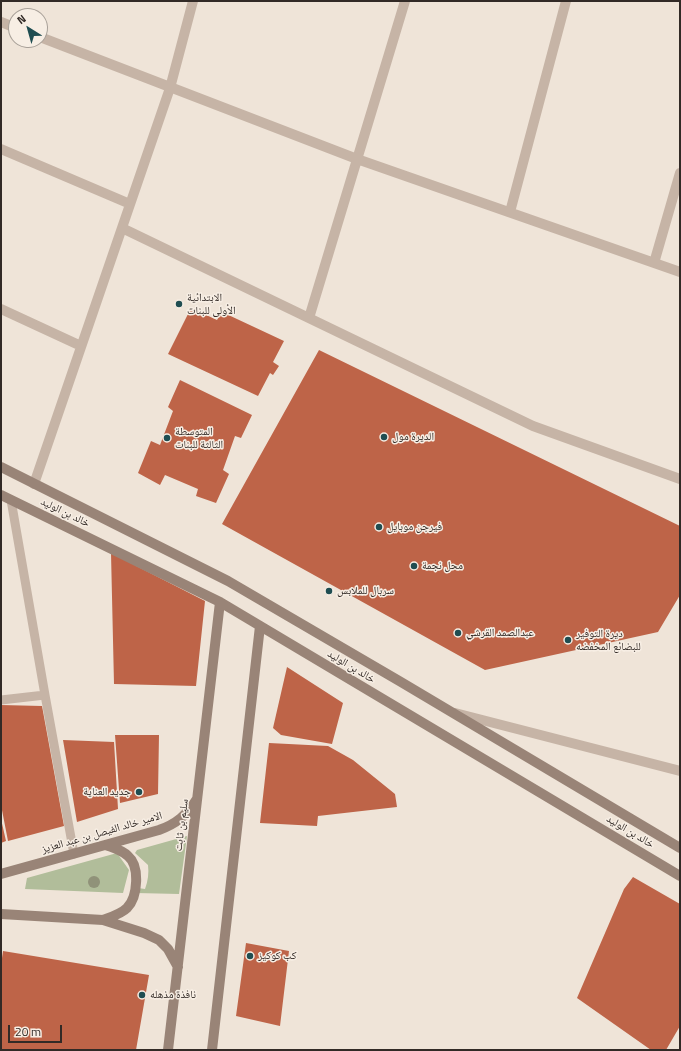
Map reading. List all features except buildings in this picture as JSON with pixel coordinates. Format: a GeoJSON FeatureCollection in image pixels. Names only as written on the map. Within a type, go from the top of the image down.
{"type":"FeatureCollection","features":[{"type":"Feature","properties":{"kind":"street"},"geometry":{"type":"LineString","coordinates":[[34,484],[170,88],[193,1]]}},
{"type":"Feature","properties":{"kind":"street"},"geometry":{"type":"LineString","coordinates":[[309,318],[405,1]]}},
{"type":"Feature","properties":{"kind":"street"},"geometry":{"type":"LineString","coordinates":[[510,212],[566,1]]}},
{"type":"Feature","properties":{"kind":"street"},"geometry":{"type":"LineString","coordinates":[[48,40],[357,159],[680,272]]}},
{"type":"Feature","properties":{"kind":"street"},"geometry":{"type":"LineString","coordinates":[[1,149],[130,204]]}},
{"type":"Feature","properties":{"kind":"street"},"geometry":{"type":"LineString","coordinates":[[654,263],[680,173]]}},
{"type":"Feature","properties":{"kind":"street"},"geometry":{"type":"LineString","coordinates":[[122,228],[533,426],[680,479]]}},
{"type":"Feature","properties":{"kind":"street"},"geometry":{"type":"LineString","coordinates":[[1,309],[81,346]]}},
{"type":"Feature","properties":{"kind":"street","name":"خالد بن الوليد"},"geometry":{"type":"LineString","coordinates":[[1,467],[228,582],[680,848]]}},
{"type":"Feature","properties":{"kind":"street","name":"خالد بن الوليد"},"geometry":{"type":"LineString","coordinates":[[1,495],[220,602],[680,876]]}},
{"type":"Feature","properties":{"kind":"street","name":"سليم بن ثابت"},"geometry":{"type":"LineString","coordinates":[[168,1050],[220,602]]}},
{"type":"Feature","properties":{"kind":"street"},"geometry":{"type":"LineString","coordinates":[[212,1050],[260,626]]}},
{"type":"Feature","properties":{"kind":"street"},"geometry":{"type":"LineString","coordinates":[[451,712],[680,771]]}},
{"type":"Feature","properties":{"kind":"street","name":"الامير خالد الفيصل بن عبد العزيز"},"geometry":{"type":"LineString","coordinates":[[1,874],[171,826],[186,814],[198,798]]}},
{"type":"Feature","properties":{"kind":"street"},"geometry":{"type":"LineString","coordinates":[[103,920],[127,908],[137,884],[135,870],[130,857],[120,850],[106,845]]}},
{"type":"Feature","properties":{"kind":"street"},"geometry":{"type":"LineString","coordinates":[[1,914],[103,920],[144,933],[159,940],[168,950],[178,968]]}},
{"type":"Feature","properties":{"kind":"lane"},"geometry":{"type":"LineString","coordinates":[[11,500],[74,854]]}},
{"type":"Feature","properties":{"kind":"lane"},"geometry":{"type":"LineString","coordinates":[[1,700],[45,696]]}},
{"type":"Feature","properties":{"kind":"green space"},"geometry":{"type":"Polygon","coordinates":[[[187,836],[179,894],[136,893],[138,888],[145,889],[148,880],[148,865],[135,853],[137,850],[187,836]]]}},
{"type":"Feature","properties":{"kind":"green space"},"geometry":{"type":"Polygon","coordinates":[[[117,853],[129,870],[123,893],[25,889],[27,878],[117,853]]]}},
{"type":"Feature","properties":{"kind":"place","name":"الابتدائية الأولى للبنات"},"geometry":{"type":"Point","coordinates":[179,304]}},
{"type":"Feature","properties":{"kind":"place","name":"الديرة مول"},"geometry":{"type":"Point","coordinates":[384,437]}},
{"type":"Feature","properties":{"kind":"place","name":"المتوسطة الثالثة للبنات"},"geometry":{"type":"Point","coordinates":[167,438]}},
{"type":"Feature","properties":{"kind":"place","name":"فيرجن موبايل"},"geometry":{"type":"Point","coordinates":[379,527]}},
{"type":"Feature","properties":{"kind":"place","name":"محل نجمة"},"geometry":{"type":"Point","coordinates":[414,566]}},
{"type":"Feature","properties":{"kind":"place","name":"سربال للملابس"},"geometry":{"type":"Point","coordinates":[329,591]}},
{"type":"Feature","properties":{"kind":"place","name":"عبدالصمد القرشي"},"geometry":{"type":"Point","coordinates":[458,633]}},
{"type":"Feature","properties":{"kind":"place","name":"ديرة التوفير للبضائع المخفضه"},"geometry":{"type":"Point","coordinates":[568,640]}},
{"type":"Feature","properties":{"kind":"place","name":"جديد العناية"},"geometry":{"type":"Point","coordinates":[139,792]}},
{"type":"Feature","properties":{"kind":"place","name":"كب كوكيز"},"geometry":{"type":"Point","coordinates":[250,956]}},
{"type":"Feature","properties":{"kind":"place","name":"نافذة مذهله"},"geometry":{"type":"Point","coordinates":[142,995]}}]}
